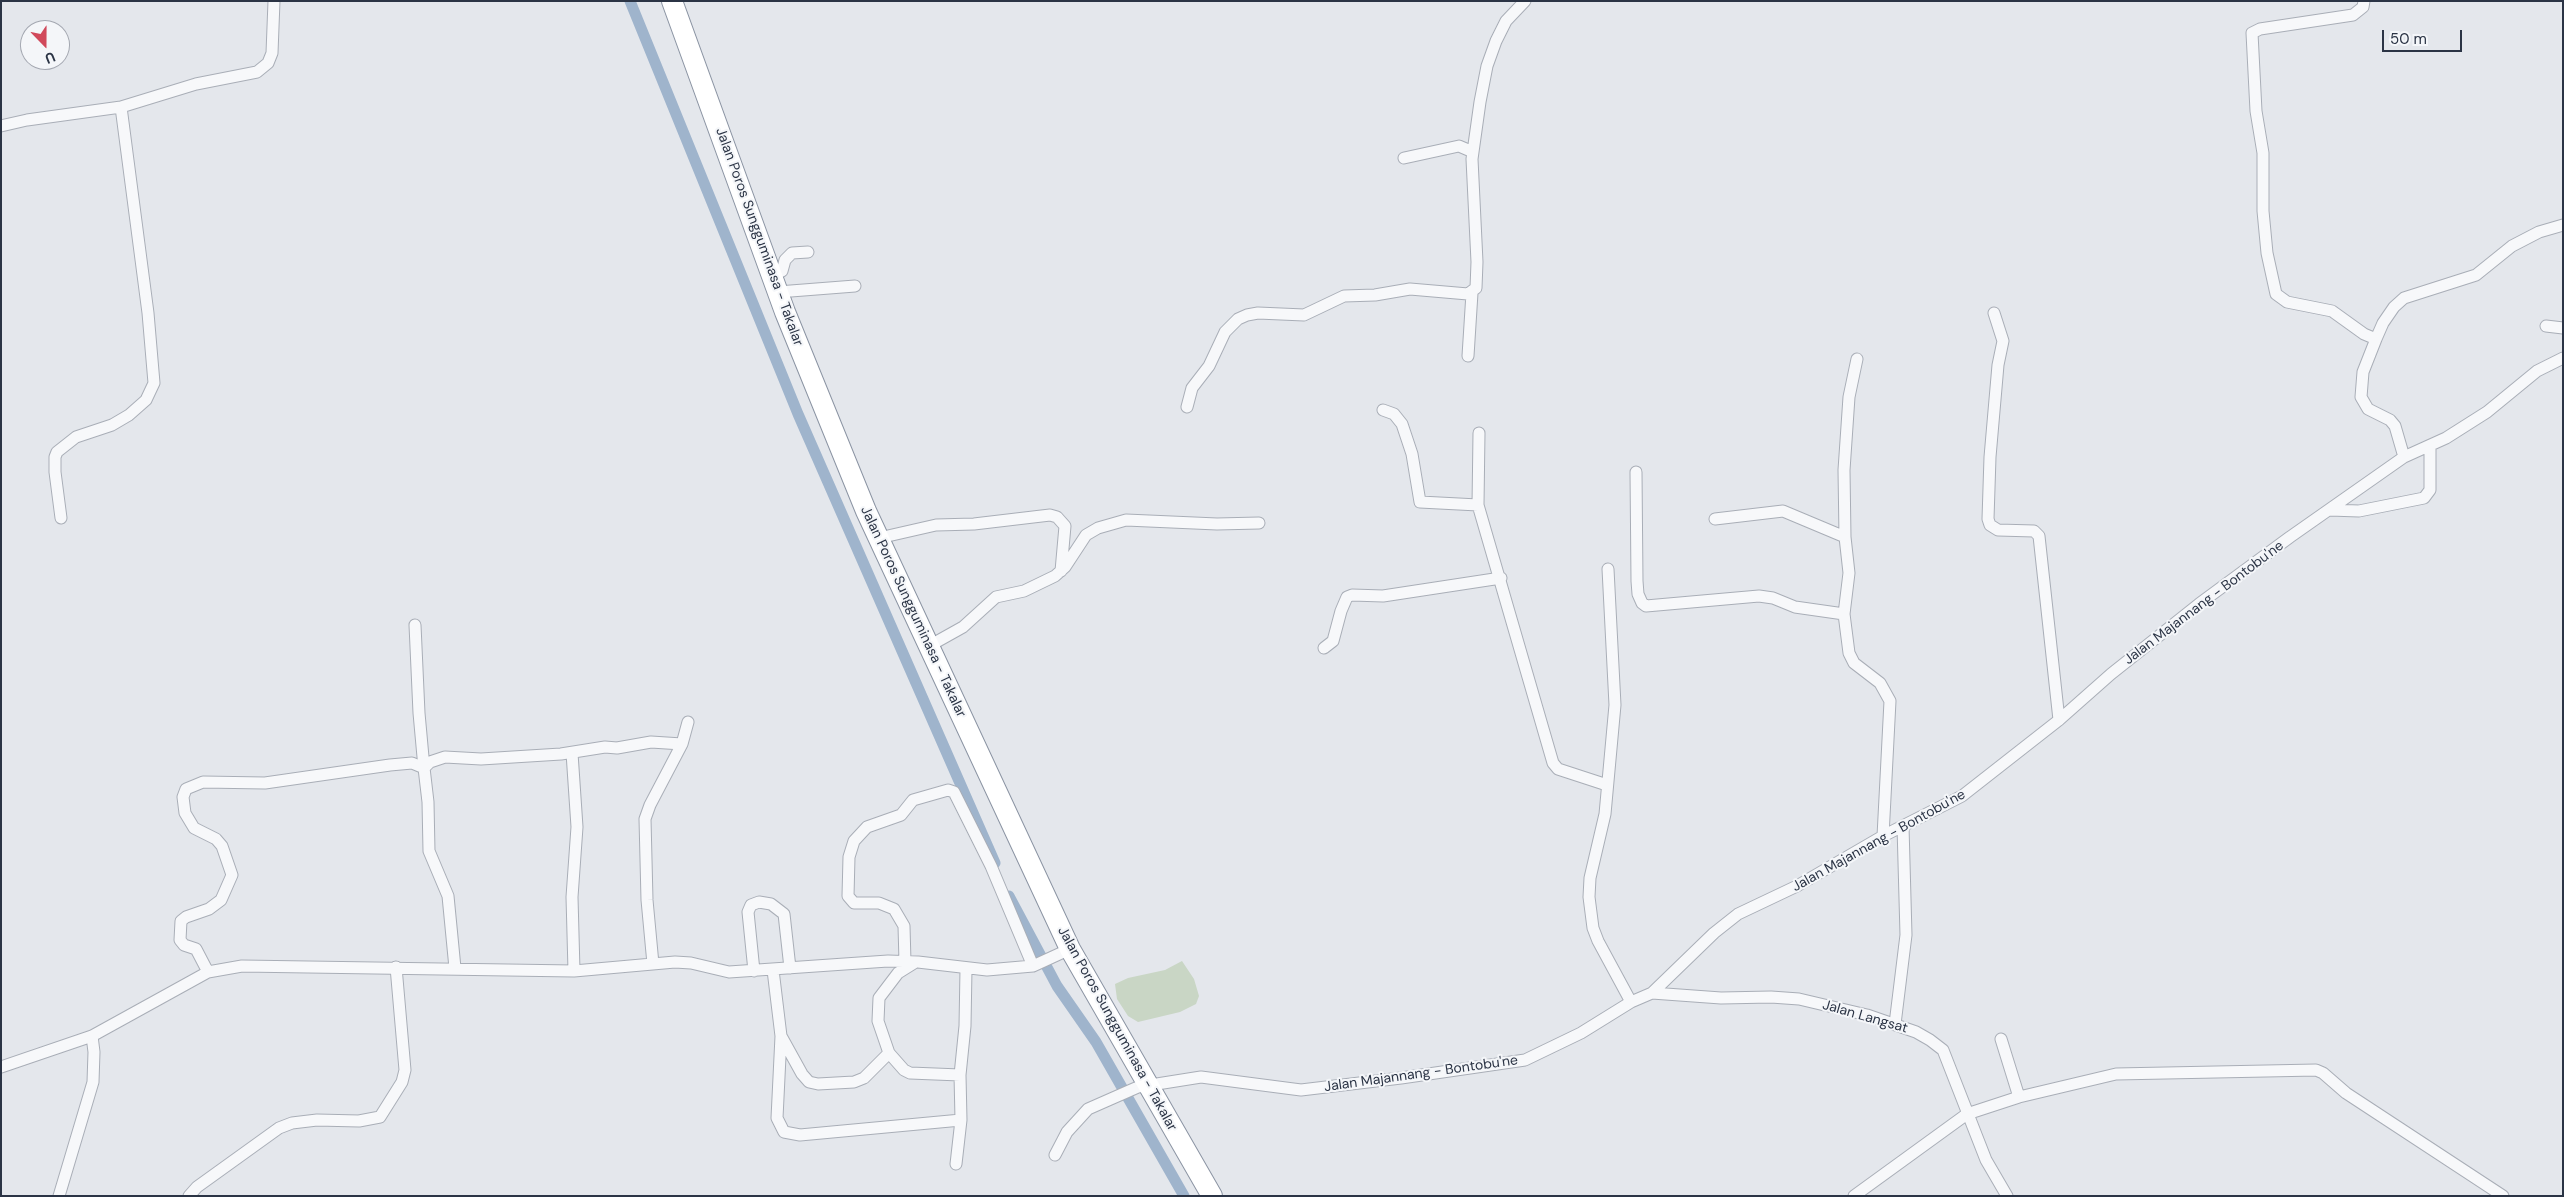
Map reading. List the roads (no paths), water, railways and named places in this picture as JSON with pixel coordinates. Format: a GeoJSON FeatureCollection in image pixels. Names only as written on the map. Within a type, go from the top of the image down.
{"type":"FeatureCollection","features":[{"type":"Feature","properties":{"kind":"highway","name":"Jalan Poros Sungguminasa - Takalar"},"geometry":{"type":"LineString","coordinates":[[672,1],[829,423],[1066,952],[1143,1086],[1212,1196]]}},
{"type":"Feature","properties":{"kind":"street"},"geometry":{"type":"LineString","coordinates":[[1,126],[26,120],[121,107],[196,84],[249,76],[263,69],[272,53],[274,1]]}},
{"type":"Feature","properties":{"kind":"street"},"geometry":{"type":"LineString","coordinates":[[1468,356],[1472,293],[1477,283],[1473,152],[1486,66],[1506,21],[1525,1]]}},
{"type":"Feature","properties":{"kind":"street"},"geometry":{"type":"LineString","coordinates":[[2364,1],[2363,7],[2353,15],[2260,29],[2254,31],[2251,35],[2256,111],[2263,152],[2263,212],[2267,253],[2276,294],[2287,302],[2332,310],[2364,334],[2376,339]]}},
{"type":"Feature","properties":{"kind":"street"},"geometry":{"type":"LineString","coordinates":[[62,518],[55,472],[57,452],[76,437],[112,425],[129,415],[146,400],[154,383],[148,313],[121,107]]}},
{"type":"Feature","properties":{"kind":"street"},"geometry":{"type":"LineString","coordinates":[[1404,158],[1459,146],[1473,152]]}},
{"type":"Feature","properties":{"kind":"street"},"geometry":{"type":"LineString","coordinates":[[2404,457],[2395,426],[2390,420],[2368,409],[2361,397],[2363,372],[2383,323],[2394,307],[2404,298],[2476,275],[2512,246],[2539,232],[2563,225]]}},
{"type":"Feature","properties":{"kind":"street"},"geometry":{"type":"LineString","coordinates":[[808,252],[792,253],[785,260],[776,284],[854,286]]}},
{"type":"Feature","properties":{"kind":"street"},"geometry":{"type":"LineString","coordinates":[[1188,407],[1192,388],[1209,366],[1225,332],[1238,319],[1247,314],[1304,315],[1344,296],[1375,295],[1410,289],[1463,294],[1472,293]]}},
{"type":"Feature","properties":{"kind":"street"},"geometry":{"type":"LineString","coordinates":[[1994,313],[2004,341],[1998,365],[1990,457],[1988,519],[1990,525],[1998,530],[2034,531],[2039,536],[2060,720]]}},
{"type":"Feature","properties":{"kind":"street"},"geometry":{"type":"LineString","coordinates":[[2546,326],[2563,328]]}},
{"type":"Feature","properties":{"kind":"street","name":"Jalan Majannang - Bontobu'ne"},"geometry":{"type":"LineString","coordinates":[[1055,1155],[1074,1123],[1088,1109],[1143,1086],[1201,1077],[1301,1090],[1496,1066],[1525,1060],[1549,1050],[1631,1002],[1652,993],[1714,933],[1738,914],[1797,886],[1882,836],[1962,796],[2060,720],[2111,674],[2198,604],[2404,457],[2430,447],[2487,412],[2536,372],[2563,358]]}},
{"type":"Feature","properties":{"kind":"street"},"geometry":{"type":"LineString","coordinates":[[1857,359],[1849,397],[1846,425],[1844,537],[1849,573],[1844,614],[1849,654],[1854,663],[1880,683],[1890,701],[1882,836]]}},
{"type":"Feature","properties":{"kind":"street"},"geometry":{"type":"LineString","coordinates":[[1383,410],[1394,414],[1402,424],[1412,457],[1420,502],[1478,505]]}},
{"type":"Feature","properties":{"kind":"street"},"geometry":{"type":"LineString","coordinates":[[1479,433],[1478,505],[1501,578],[1553,763],[1558,769],[1607,786]]}},
{"type":"Feature","properties":{"kind":"street"},"geometry":{"type":"LineString","coordinates":[[2330,510],[2359,511],[2424,498],[2430,490],[2430,447]]}},
{"type":"Feature","properties":{"kind":"street"},"geometry":{"type":"LineString","coordinates":[[1636,472],[1637,582],[1638,594],[1642,603],[1646,606],[1759,596],[1773,598],[1795,606],[1844,614]]}},
{"type":"Feature","properties":{"kind":"street"},"geometry":{"type":"LineString","coordinates":[[1715,519],[1783,510],[1844,537]]}},
{"type":"Feature","properties":{"kind":"street"},"geometry":{"type":"LineString","coordinates":[[879,538],[936,524],[974,524],[1050,515],[1057,516],[1065,526],[1061,572]]}},
{"type":"Feature","properties":{"kind":"street"},"geometry":{"type":"LineString","coordinates":[[929,646],[963,627],[996,597],[1046,582],[1061,572],[1086,535],[1110,523],[1126,520],[1217,524],[1259,523]]}},
{"type":"Feature","properties":{"kind":"street"},"geometry":{"type":"LineString","coordinates":[[1608,569],[1615,697],[1605,814],[1590,878],[1588,897],[1593,928],[1598,941],[1631,1002]]}},
{"type":"Feature","properties":{"kind":"street"},"geometry":{"type":"LineString","coordinates":[[1324,648],[1333,641],[1341,611],[1347,597],[1352,595],[1383,596],[1501,578]]}},
{"type":"Feature","properties":{"kind":"street"},"geometry":{"type":"LineString","coordinates":[[415,625],[418,704],[428,802],[430,851],[448,896],[455,968]]}},
{"type":"Feature","properties":{"kind":"street"},"geometry":{"type":"LineString","coordinates":[[653,964],[647,900],[645,819],[650,804],[682,744],[688,722]]}},
{"type":"Feature","properties":{"kind":"street"},"geometry":{"type":"LineString","coordinates":[[424,768],[434,760],[445,757],[481,759],[572,753],[651,742],[682,744]]}},
{"type":"Feature","properties":{"kind":"street"},"geometry":{"type":"LineString","coordinates":[[572,753],[577,827],[572,897],[574,971]]}},
{"type":"Feature","properties":{"kind":"street"},"geometry":{"type":"LineString","coordinates":[[208,972],[196,949],[184,945],[180,940],[181,921],[186,917],[209,909],[221,900],[232,875],[222,846],[216,839],[194,828],[185,813],[183,797],[186,789],[203,782],[264,783],[412,763],[424,768]]}},
{"type":"Feature","properties":{"kind":"street"},"geometry":{"type":"LineString","coordinates":[[910,962],[904,926],[894,909],[879,903],[854,903],[848,896],[849,857],[854,841],[867,827],[901,815],[913,800],[948,790],[954,792],[991,866],[1036,965]]}},
{"type":"Feature","properties":{"kind":"street"},"geometry":{"type":"LineString","coordinates":[[1896,1024],[1906,935],[1903,826]]}},
{"type":"Feature","properties":{"kind":"street"},"geometry":{"type":"LineString","coordinates":[[754,971],[748,912],[751,905],[759,902],[771,904],[784,914],[790,968]]}},
{"type":"Feature","properties":{"kind":"street"},"geometry":{"type":"LineString","coordinates":[[1,1067],[92,1036],[208,972],[242,966],[325,969],[396,967],[574,971],[653,964],[691,963],[721,971],[754,971],[910,962],[986,970],[1036,965],[1066,952]]}},
{"type":"Feature","properties":{"kind":"street"},"geometry":{"type":"LineString","coordinates":[[910,962],[898,973],[879,998],[878,1021],[889,1053],[899,1066],[910,1073],[960,1075]]}},
{"type":"Feature","properties":{"kind":"street"},"geometry":{"type":"LineString","coordinates":[[189,1196],[197,1187],[279,1128],[292,1123],[317,1120],[359,1121],[380,1117],[402,1082],[405,1070],[396,967]]}},
{"type":"Feature","properties":{"kind":"street"},"geometry":{"type":"LineString","coordinates":[[956,1164],[961,1120],[960,1075],[965,1026],[966,969]]}},
{"type":"Feature","properties":{"kind":"street"},"geometry":{"type":"LineString","coordinates":[[773,970],[781,1036],[777,1118],[784,1132],[800,1135],[961,1120]]}},
{"type":"Feature","properties":{"kind":"street","name":"Jalan Langsat"},"geometry":{"type":"LineString","coordinates":[[1652,993],[1721,998],[1771,997],[1799,999],[1896,1024],[1916,1032],[1943,1050],[1986,1160],[2007,1196]]}},
{"type":"Feature","properties":{"kind":"street"},"geometry":{"type":"LineString","coordinates":[[59,1196],[93,1082],[94,1052],[92,1036]]}},
{"type":"Feature","properties":{"kind":"street"},"geometry":{"type":"LineString","coordinates":[[781,1036],[802,1074],[809,1082],[818,1084],[854,1082],[864,1078],[889,1053]]}},
{"type":"Feature","properties":{"kind":"street"},"geometry":{"type":"LineString","coordinates":[[2002,1039],[2019,1097]]}},
{"type":"Feature","properties":{"kind":"street"},"geometry":{"type":"LineString","coordinates":[[1854,1196],[1968,1114],[2019,1097],[2116,1074],[2316,1070],[2323,1073],[2346,1093],[2503,1196]]}},
{"type":"Feature","properties":{"kind":"waterway"},"geometry":{"type":"LineString","coordinates":[[630,1],[798,414],[995,863]]}},
{"type":"Feature","properties":{"kind":"waterway"},"geometry":{"type":"LineString","coordinates":[[1009,896],[1057,986],[1096,1042],[1184,1196]]}}]}
